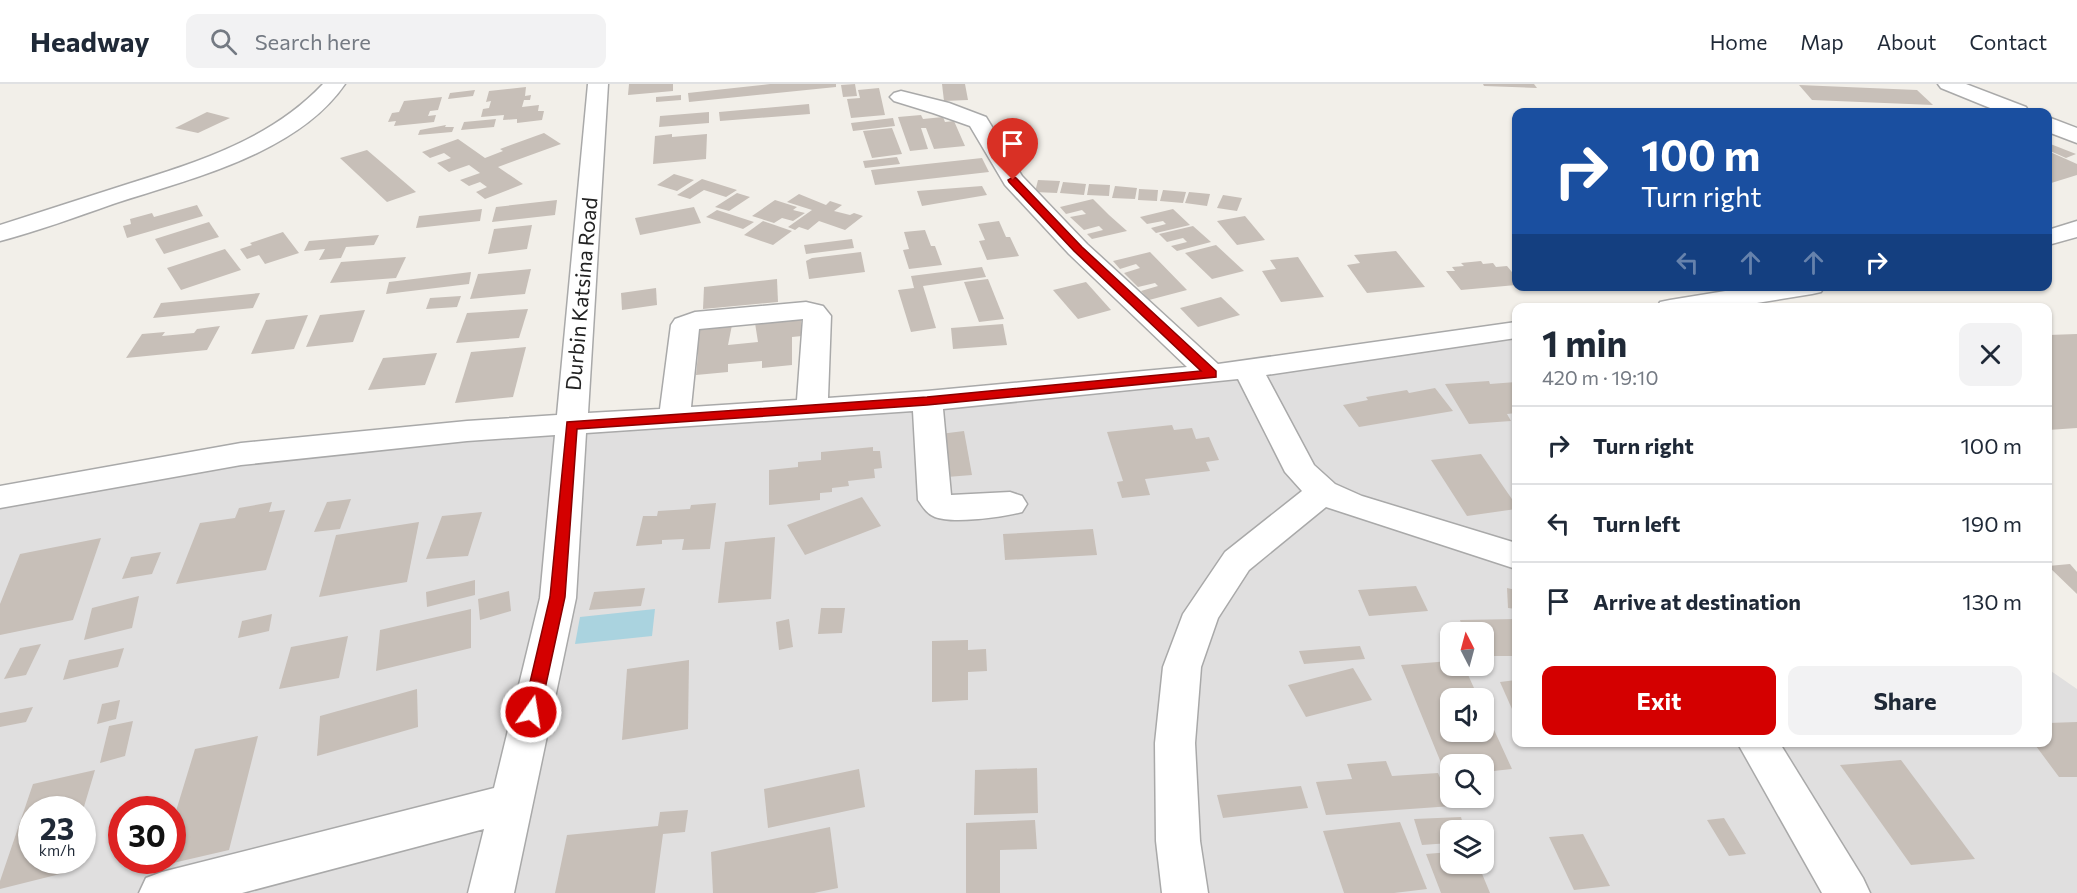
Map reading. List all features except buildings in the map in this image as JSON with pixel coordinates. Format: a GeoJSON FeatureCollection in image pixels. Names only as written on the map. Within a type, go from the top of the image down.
{"type":"FeatureCollection","features":[{"type":"Feature","properties":{"kind":"street"},"geometry":{"type":"LineString","coordinates":[[0,233],[205,167],[237,154],[267,139],[318,104],[335,84]]}},
{"type":"Feature","properties":{"kind":"street","name":"Durbin Katsina Road"},"geometry":{"type":"LineString","coordinates":[[491,893],[558,597],[598,84]]}},
{"type":"Feature","properties":{"kind":"street"},"geometry":{"type":"LineString","coordinates":[[1948,84],[2008,108]]}},
{"type":"Feature","properties":{"kind":"street"},"geometry":{"type":"LineString","coordinates":[[901,98],[941,108],[978,122],[1013,180],[1078,249],[1211,374]]}},
{"type":"Feature","properties":{"kind":"street"},"geometry":{"type":"LineString","coordinates":[[2052,126],[2077,136]]}},
{"type":"Feature","properties":{"kind":"street"},"geometry":{"type":"LineString","coordinates":[[2052,237],[2077,229]]}},
{"type":"Feature","properties":{"kind":"street"},"geometry":{"type":"LineString","coordinates":[[1702,303],[1780,291]]}},
{"type":"Feature","properties":{"kind":"street"},"geometry":{"type":"LineString","coordinates":[[674,418],[685,325],[695,320],[806,310],[817,316],[812,409]]}},
{"type":"Feature","properties":{"kind":"street"},"geometry":{"type":"LineString","coordinates":[[0,497],[241,454],[467,430],[927,401],[1211,374],[1512,331]]}},
{"type":"Feature","properties":{"kind":"street"},"geometry":{"type":"LineString","coordinates":[[1248,369],[1301,472],[1323,492],[1350,504],[1512,555]]}},
{"type":"Feature","properties":{"kind":"street"},"geometry":{"type":"LineString","coordinates":[[927,401],[935,500],[945,508],[1010,504]]}},
{"type":"Feature","properties":{"kind":"street"},"geometry":{"type":"LineString","coordinates":[[1185,893],[1178,841],[1175,743],[1182,667],[1201,614],[1237,561],[1323,492]]}},
{"type":"Feature","properties":{"kind":"street"},"geometry":{"type":"LineString","coordinates":[[1760,747],[1847,893]]}},
{"type":"Feature","properties":{"kind":"street"},"geometry":{"type":"LineString","coordinates":[[162,893],[510,803]]}},
{"type":"Feature","properties":{"kind":"shaded area"},"geometry":{"type":"Polygon","coordinates":[[[1512,335],[1512,747],[2052,747],[2052,672],[2077,689],[2077,893],[0,893],[0,494],[562,422],[1225,377],[1512,335]]]}},
{"type":"Feature","properties":{"kind":"water"},"geometry":{"type":"Polygon","coordinates":[[[655,609],[652,636],[575,644],[580,617],[655,609]]]}},
{"type":"Feature","properties":{"kind":"route"},"geometry":{"type":"LineString","coordinates":[[531,712],[558,597],[571,425],[927,401],[1211,374],[1078,249],[1013,180]]}}]}
